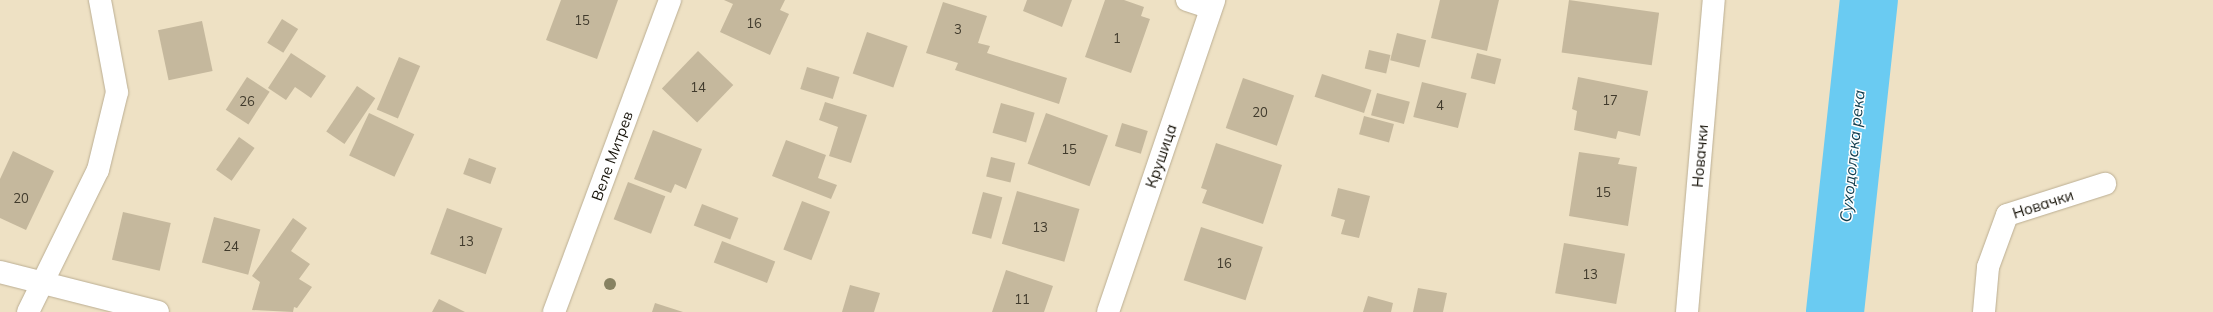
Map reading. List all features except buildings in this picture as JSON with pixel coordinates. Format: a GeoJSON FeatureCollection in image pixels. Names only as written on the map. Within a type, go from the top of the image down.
{"type":"FeatureCollection","features":[{"type":"Feature","properties":{"kind":"street"},"geometry":{"type":"LineString","coordinates":[[28,312],[98,170],[117,92],[100,0]]}},
{"type":"Feature","properties":{"kind":"street","name":"Веле Митрев"},"geometry":{"type":"LineString","coordinates":[[554,312],[670,0]]}},
{"type":"Feature","properties":{"kind":"street"},"geometry":{"type":"LineString","coordinates":[[1188,0],[1212,4]]}},
{"type":"Feature","properties":{"kind":"street","name":"Новачки"},"geometry":{"type":"LineString","coordinates":[[1687,312],[1714,0]]}},
{"type":"Feature","properties":{"kind":"street","name":"Крушица"},"geometry":{"type":"LineString","coordinates":[[1108,312],[1212,4]]}},
{"type":"Feature","properties":{"kind":"street","name":"Новачки"},"geometry":{"type":"LineString","coordinates":[[1984,312],[1988,267],[2007,215],[2105,184]]}},
{"type":"Feature","properties":{"kind":"street"},"geometry":{"type":"LineString","coordinates":[[0,272],[42,284],[158,312]]}},
{"type":"Feature","properties":{"kind":"waterway","name":"Суходолска река"},"geometry":{"type":"LineString","coordinates":[[1835,312],[1869,0]]}}]}
